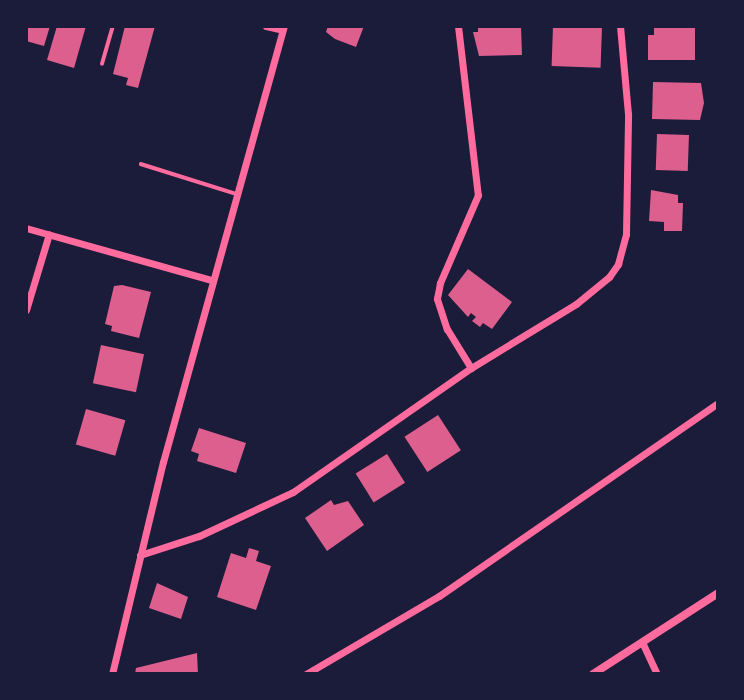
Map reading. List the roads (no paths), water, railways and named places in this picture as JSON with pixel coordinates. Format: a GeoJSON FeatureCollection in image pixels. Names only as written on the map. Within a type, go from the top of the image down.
{"type":"FeatureCollection","features":[{"type":"Feature","properties":{"kind":"street"},"geometry":{"type":"LineString","coordinates":[[112,674],[211,280],[283,28],[266,26]]}},
{"type":"Feature","properties":{"kind":"street"},"geometry":{"type":"LineString","coordinates":[[458,26],[478,195],[440,283],[438,299],[447,329],[471,368]]}},
{"type":"Feature","properties":{"kind":"street"},"geometry":{"type":"LineString","coordinates":[[140,555],[199,536],[293,492],[471,368],[596,291],[618,264],[626,234],[628,114],[620,26]]}},
{"type":"Feature","properties":{"kind":"street"},"geometry":{"type":"LineString","coordinates":[[26,228],[211,280]]}},
{"type":"Feature","properties":{"kind":"street"},"geometry":{"type":"LineString","coordinates":[[26,310],[49,234]]}},
{"type":"Feature","properties":{"kind":"street"},"geometry":{"type":"LineString","coordinates":[[306,674],[439,596],[718,403]]}},
{"type":"Feature","properties":{"kind":"street"},"geometry":{"type":"LineString","coordinates":[[593,674],[718,593]]}},
{"type":"Feature","properties":{"kind":"street"},"geometry":{"type":"LineString","coordinates":[[642,642],[657,674]]}},
{"type":"Feature","properties":{"kind":"lane"},"geometry":{"type":"LineString","coordinates":[[102,64],[113,26]]}},
{"type":"Feature","properties":{"kind":"lane"},"geometry":{"type":"LineString","coordinates":[[141,164],[237,194]]}}]}
